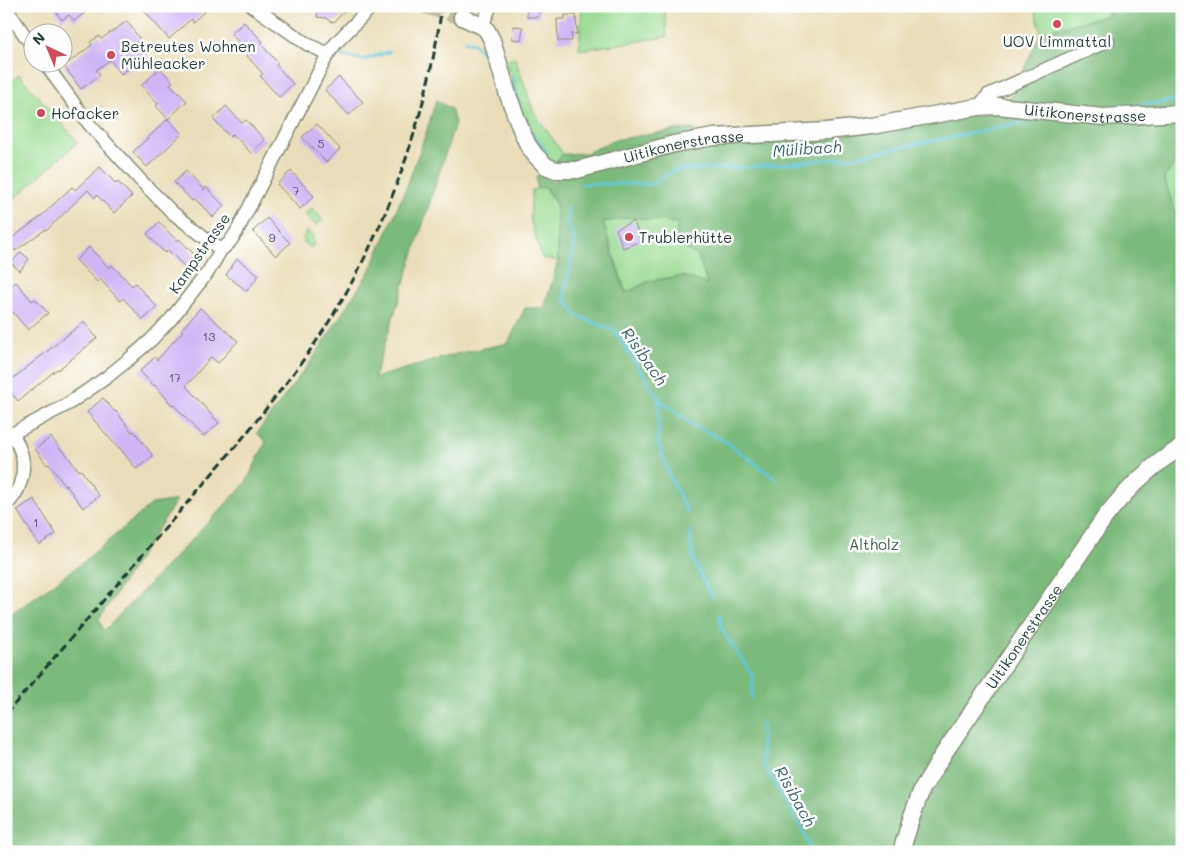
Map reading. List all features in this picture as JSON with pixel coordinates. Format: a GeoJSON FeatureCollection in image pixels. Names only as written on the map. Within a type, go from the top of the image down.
{"type":"FeatureCollection","features":[{"type":"Feature","properties":{"kind":"street"},"geometry":{"type":"LineString","coordinates":[[252,6],[307,44],[328,54]]}},
{"type":"Feature","properties":{"kind":"street","name":"Kampstrasse"},"geometry":{"type":"LineString","coordinates":[[9,435],[68,404],[108,377],[151,340],[176,313],[236,233],[328,54],[336,43],[372,6]]}},
{"type":"Feature","properties":{"kind":"street"},"geometry":{"type":"LineString","coordinates":[[462,16],[482,26],[490,6]]}},
{"type":"Feature","properties":{"kind":"street"},"geometry":{"type":"LineString","coordinates":[[6,8],[22,31]]}},
{"type":"Feature","properties":{"kind":"street","name":"Uitikonerstrasse"},"geometry":{"type":"LineString","coordinates":[[482,26],[492,40],[508,95],[528,145],[546,166],[556,170],[577,170],[674,144],[714,137],[828,131],[871,126],[978,107],[996,106],[1103,117],[1182,113]]}},
{"type":"Feature","properties":{"kind":"street"},"geometry":{"type":"LineString","coordinates":[[978,107],[988,95],[1108,41]]}},
{"type":"Feature","properties":{"kind":"street"},"geometry":{"type":"LineString","coordinates":[[51,72],[89,124],[143,183],[173,213],[222,250]]}},
{"type":"Feature","properties":{"kind":"street"},"geometry":{"type":"LineString","coordinates":[[6,505],[16,493],[23,471],[21,454],[9,435]]}},
{"type":"Feature","properties":{"kind":"street","name":"Uitikonerstrasse"},"geometry":{"type":"LineString","coordinates":[[900,852],[922,789],[944,753],[1105,517],[1135,482],[1166,456],[1182,447]]}},
{"type":"Feature","properties":{"kind":"green space"},"geometry":{"type":"Polygon","coordinates":[[[582,6],[665,6],[667,37],[579,50],[582,6]]]}},
{"type":"Feature","properties":{"kind":"green space","name":"UOV Limmattal"},"geometry":{"type":"Polygon","coordinates":[[[1034,6],[1107,6],[1109,15],[1041,32],[1034,6]]]}},
{"type":"Feature","properties":{"kind":"green space","name":"Altholz"},"geometry":{"type":"Polygon","coordinates":[[[1107,6],[1182,6],[1182,155],[1164,178],[1182,234],[1182,852],[6,852],[6,618],[81,564],[152,504],[177,500],[99,619],[104,631],[245,484],[266,442],[257,433],[314,357],[369,272],[408,183],[436,100],[451,109],[455,123],[374,378],[456,354],[508,343],[525,308],[544,308],[558,261],[556,204],[545,187],[537,189],[536,176],[544,177],[555,183],[555,163],[563,154],[587,153],[614,140],[676,130],[694,129],[695,148],[840,135],[1004,112],[1041,32],[1109,15],[1107,6]],[[632,217],[603,222],[625,293],[649,281],[683,276],[707,284],[698,256],[675,243],[678,223],[632,217]]]}},
{"type":"Feature","properties":{"kind":"green space"},"geometry":{"type":"Polygon","coordinates":[[[512,57],[515,58],[534,112],[563,154],[555,163],[538,151],[525,128],[506,62],[512,57]]]}},
{"type":"Feature","properties":{"kind":"green space","name":"Hofacker"},"geometry":{"type":"Polygon","coordinates":[[[19,75],[78,142],[6,206],[6,85],[19,75]]]}},
{"type":"Feature","properties":{"kind":"green space"},"geometry":{"type":"Polygon","coordinates":[[[1182,155],[1182,234],[1164,178],[1182,155]]]}},
{"type":"Feature","properties":{"kind":"green space"},"geometry":{"type":"Polygon","coordinates":[[[544,187],[556,204],[558,261],[542,258],[530,219],[532,190],[544,187]]]}},
{"type":"Feature","properties":{"kind":"green space"},"geometry":{"type":"Polygon","coordinates":[[[312,208],[323,220],[316,226],[305,214],[312,208]]]}},
{"type":"Feature","properties":{"kind":"green space"},"geometry":{"type":"Polygon","coordinates":[[[632,217],[678,223],[675,243],[698,256],[708,285],[683,276],[649,281],[626,293],[603,222],[632,217]]]}},
{"type":"Feature","properties":{"kind":"green space"},"geometry":{"type":"Polygon","coordinates":[[[308,231],[313,237],[314,243],[312,247],[307,246],[303,239],[308,231]]]}},
{"type":"Feature","properties":{"kind":"building"},"geometry":{"type":"Polygon","coordinates":[[[52,6],[94,6],[74,21],[69,15],[62,20],[52,6]]]}},
{"type":"Feature","properties":{"kind":"building"},"geometry":{"type":"Polygon","coordinates":[[[140,6],[210,6],[193,22],[191,19],[169,39],[140,6]]]}},
{"type":"Feature","properties":{"kind":"building"},"geometry":{"type":"Polygon","coordinates":[[[319,6],[350,6],[334,22],[326,18],[317,17],[319,6]]]}},
{"type":"Feature","properties":{"kind":"building"},"geometry":{"type":"Polygon","coordinates":[[[527,6],[540,6],[539,17],[527,17],[527,6]]]}},
{"type":"Feature","properties":{"kind":"building"},"geometry":{"type":"Polygon","coordinates":[[[565,15],[576,15],[577,34],[571,34],[572,41],[558,41],[557,19],[565,19],[565,15]]]}},
{"type":"Feature","properties":{"kind":"building","name":"Betreutes Wohnen Mühleacker"},"geometry":{"type":"Polygon","coordinates":[[[127,21],[148,51],[121,74],[110,60],[96,70],[100,75],[81,89],[68,72],[72,72],[72,60],[92,45],[90,42],[99,36],[101,39],[127,21]]]}},
{"type":"Feature","properties":{"kind":"building"},"geometry":{"type":"Polygon","coordinates":[[[244,22],[263,42],[261,44],[278,63],[276,65],[293,84],[279,97],[260,76],[263,74],[247,56],[249,54],[231,34],[244,22]]]}},
{"type":"Feature","properties":{"kind":"building"},"geometry":{"type":"Polygon","coordinates":[[[513,26],[523,27],[521,40],[512,39],[513,26]]]}},
{"type":"Feature","properties":{"kind":"building"},"geometry":{"type":"Polygon","coordinates":[[[160,68],[173,82],[170,84],[187,101],[168,119],[156,106],[158,104],[141,86],[160,68]]]}},
{"type":"Feature","properties":{"kind":"building"},"geometry":{"type":"Polygon","coordinates":[[[339,77],[363,102],[349,115],[325,90],[339,77]]]}},
{"type":"Feature","properties":{"kind":"building"},"geometry":{"type":"Polygon","coordinates":[[[226,106],[242,123],[246,120],[265,140],[251,153],[233,134],[230,137],[213,119],[226,106]]]}},
{"type":"Feature","properties":{"kind":"building"},"geometry":{"type":"Polygon","coordinates":[[[168,119],[182,134],[147,167],[133,152],[168,119]]]}},
{"type":"Feature","properties":{"kind":"building"},"geometry":{"type":"Polygon","coordinates":[[[317,124],[340,149],[326,162],[302,137],[317,124]]]}},
{"type":"Feature","properties":{"kind":"building"},"geometry":{"type":"Polygon","coordinates":[[[100,167],[116,184],[118,182],[132,196],[114,213],[97,195],[95,198],[88,190],[47,230],[15,251],[8,241],[39,218],[72,187],[75,190],[100,167]]]}},
{"type":"Feature","properties":{"kind":"building"},"geometry":{"type":"Polygon","coordinates":[[[186,171],[204,190],[206,187],[224,206],[213,217],[195,199],[192,201],[174,182],[186,171]]]}},
{"type":"Feature","properties":{"kind":"building"},"geometry":{"type":"Polygon","coordinates":[[[291,171],[314,196],[300,209],[277,184],[291,171]]]}},
{"type":"Feature","properties":{"kind":"building"},"geometry":{"type":"Polygon","coordinates":[[[267,218],[290,243],[276,256],[253,231],[267,218]]]}},
{"type":"Feature","properties":{"kind":"building","name":"Trublerhütte"},"geometry":{"type":"Polygon","coordinates":[[[634,221],[641,241],[623,248],[616,229],[634,221]]]}},
{"type":"Feature","properties":{"kind":"building"},"geometry":{"type":"Polygon","coordinates":[[[159,222],[177,241],[179,239],[197,257],[186,268],[168,250],[165,253],[147,234],[159,222]]]}},
{"type":"Feature","properties":{"kind":"building"},"geometry":{"type":"Polygon","coordinates":[[[89,247],[109,268],[112,265],[132,286],[135,283],[157,307],[143,320],[123,298],[120,301],[100,279],[97,282],[76,260],[89,247]]]}},
{"type":"Feature","properties":{"kind":"building"},"geometry":{"type":"Polygon","coordinates":[[[21,252],[29,259],[20,271],[11,263],[21,252]]]}},
{"type":"Feature","properties":{"kind":"building"},"geometry":{"type":"Polygon","coordinates":[[[237,259],[259,275],[247,291],[226,275],[237,259]]]}},
{"type":"Feature","properties":{"kind":"building"},"geometry":{"type":"Polygon","coordinates":[[[16,282],[32,301],[35,299],[48,313],[28,330],[12,311],[6,316],[6,290],[16,282]]]}},
{"type":"Feature","properties":{"kind":"building"},"geometry":{"type":"Polygon","coordinates":[[[200,308],[238,341],[218,363],[211,357],[186,386],[219,423],[203,437],[140,371],[155,357],[157,360],[183,331],[181,330],[200,308]]]}},
{"type":"Feature","properties":{"kind":"building"},"geometry":{"type":"Polygon","coordinates":[[[84,322],[97,338],[18,401],[6,387],[6,384],[84,322]]]}},
{"type":"Feature","properties":{"kind":"building"},"geometry":{"type":"Polygon","coordinates":[[[103,398],[132,432],[134,431],[153,456],[136,469],[87,412],[103,398]]]}},
{"type":"Feature","properties":{"kind":"building"},"geometry":{"type":"Polygon","coordinates":[[[51,437],[79,471],[81,470],[99,496],[83,508],[35,449],[51,437]]]}},
{"type":"Feature","properties":{"kind":"building"},"geometry":{"type":"Polygon","coordinates":[[[34,499],[56,534],[39,545],[17,510],[34,499]]]}},
{"type":"Feature","properties":{"kind":"waterway","name":"Mülibach"},"geometry":{"type":"LineString","coordinates":[[465,41],[474,43],[485,57]]}},
{"type":"Feature","properties":{"kind":"waterway","name":"Mülibach"},"geometry":{"type":"LineString","coordinates":[[340,55],[363,60],[389,52]]}},
{"type":"Feature","properties":{"kind":"waterway","name":"Mülibach"},"geometry":{"type":"LineString","coordinates":[[513,76],[519,103]]}},
{"type":"Feature","properties":{"kind":"waterway","name":"Mülibach"},"geometry":{"type":"LineString","coordinates":[[1114,107],[1167,102],[1182,98]]}},
{"type":"Feature","properties":{"kind":"waterway","name":"Mülibach"},"geometry":{"type":"LineString","coordinates":[[582,184],[652,184],[675,170],[751,167],[854,157],[1035,120]]}},
{"type":"Feature","properties":{"kind":"waterway","name":"Mülibach"},"geometry":{"type":"LineString","coordinates":[[527,122],[530,131],[547,153]]}},
{"type":"Feature","properties":{"kind":"waterway","name":"Risibach"},"geometry":{"type":"LineString","coordinates":[[568,207],[567,222],[575,242],[564,298],[578,316],[615,331],[659,399],[658,442],[670,477],[687,512]]}},
{"type":"Feature","properties":{"kind":"waterway"},"geometry":{"type":"LineString","coordinates":[[659,399],[693,425],[727,442],[776,479]]}},
{"type":"Feature","properties":{"kind":"waterway","name":"Risibach"},"geometry":{"type":"LineString","coordinates":[[690,531],[693,560],[712,597]]}},
{"type":"Feature","properties":{"kind":"waterway","name":"Risibach"},"geometry":{"type":"LineString","coordinates":[[719,615],[722,630],[753,676],[752,697]]}},
{"type":"Feature","properties":{"kind":"waterway","name":"Risibach"},"geometry":{"type":"LineString","coordinates":[[761,722],[763,763],[801,827],[812,852]]}},
{"type":"Feature","properties":{"kind":"tunnel"},"geometry":{"type":"LineString","coordinates":[[425,6],[462,17]]}},
{"type":"Feature","properties":{"kind":"railway"},"geometry":{"type":"LineString","coordinates":[[6,714],[241,440],[274,399],[325,328],[367,253],[401,173],[426,91],[442,6]]}},
{"type":"Feature","properties":{"kind":"place","name":"UOV Limmattal"},"geometry":{"type":"Point","coordinates":[1057,24]}},
{"type":"Feature","properties":{"kind":"place","name":"Betreutes Wohnen Mühleacker"},"geometry":{"type":"Point","coordinates":[111,55]}},
{"type":"Feature","properties":{"kind":"place","name":"Hofacker"},"geometry":{"type":"Point","coordinates":[41,113]}},
{"type":"Feature","properties":{"kind":"place","name":"Trublerhütte"},"geometry":{"type":"Point","coordinates":[629,237]}}]}
